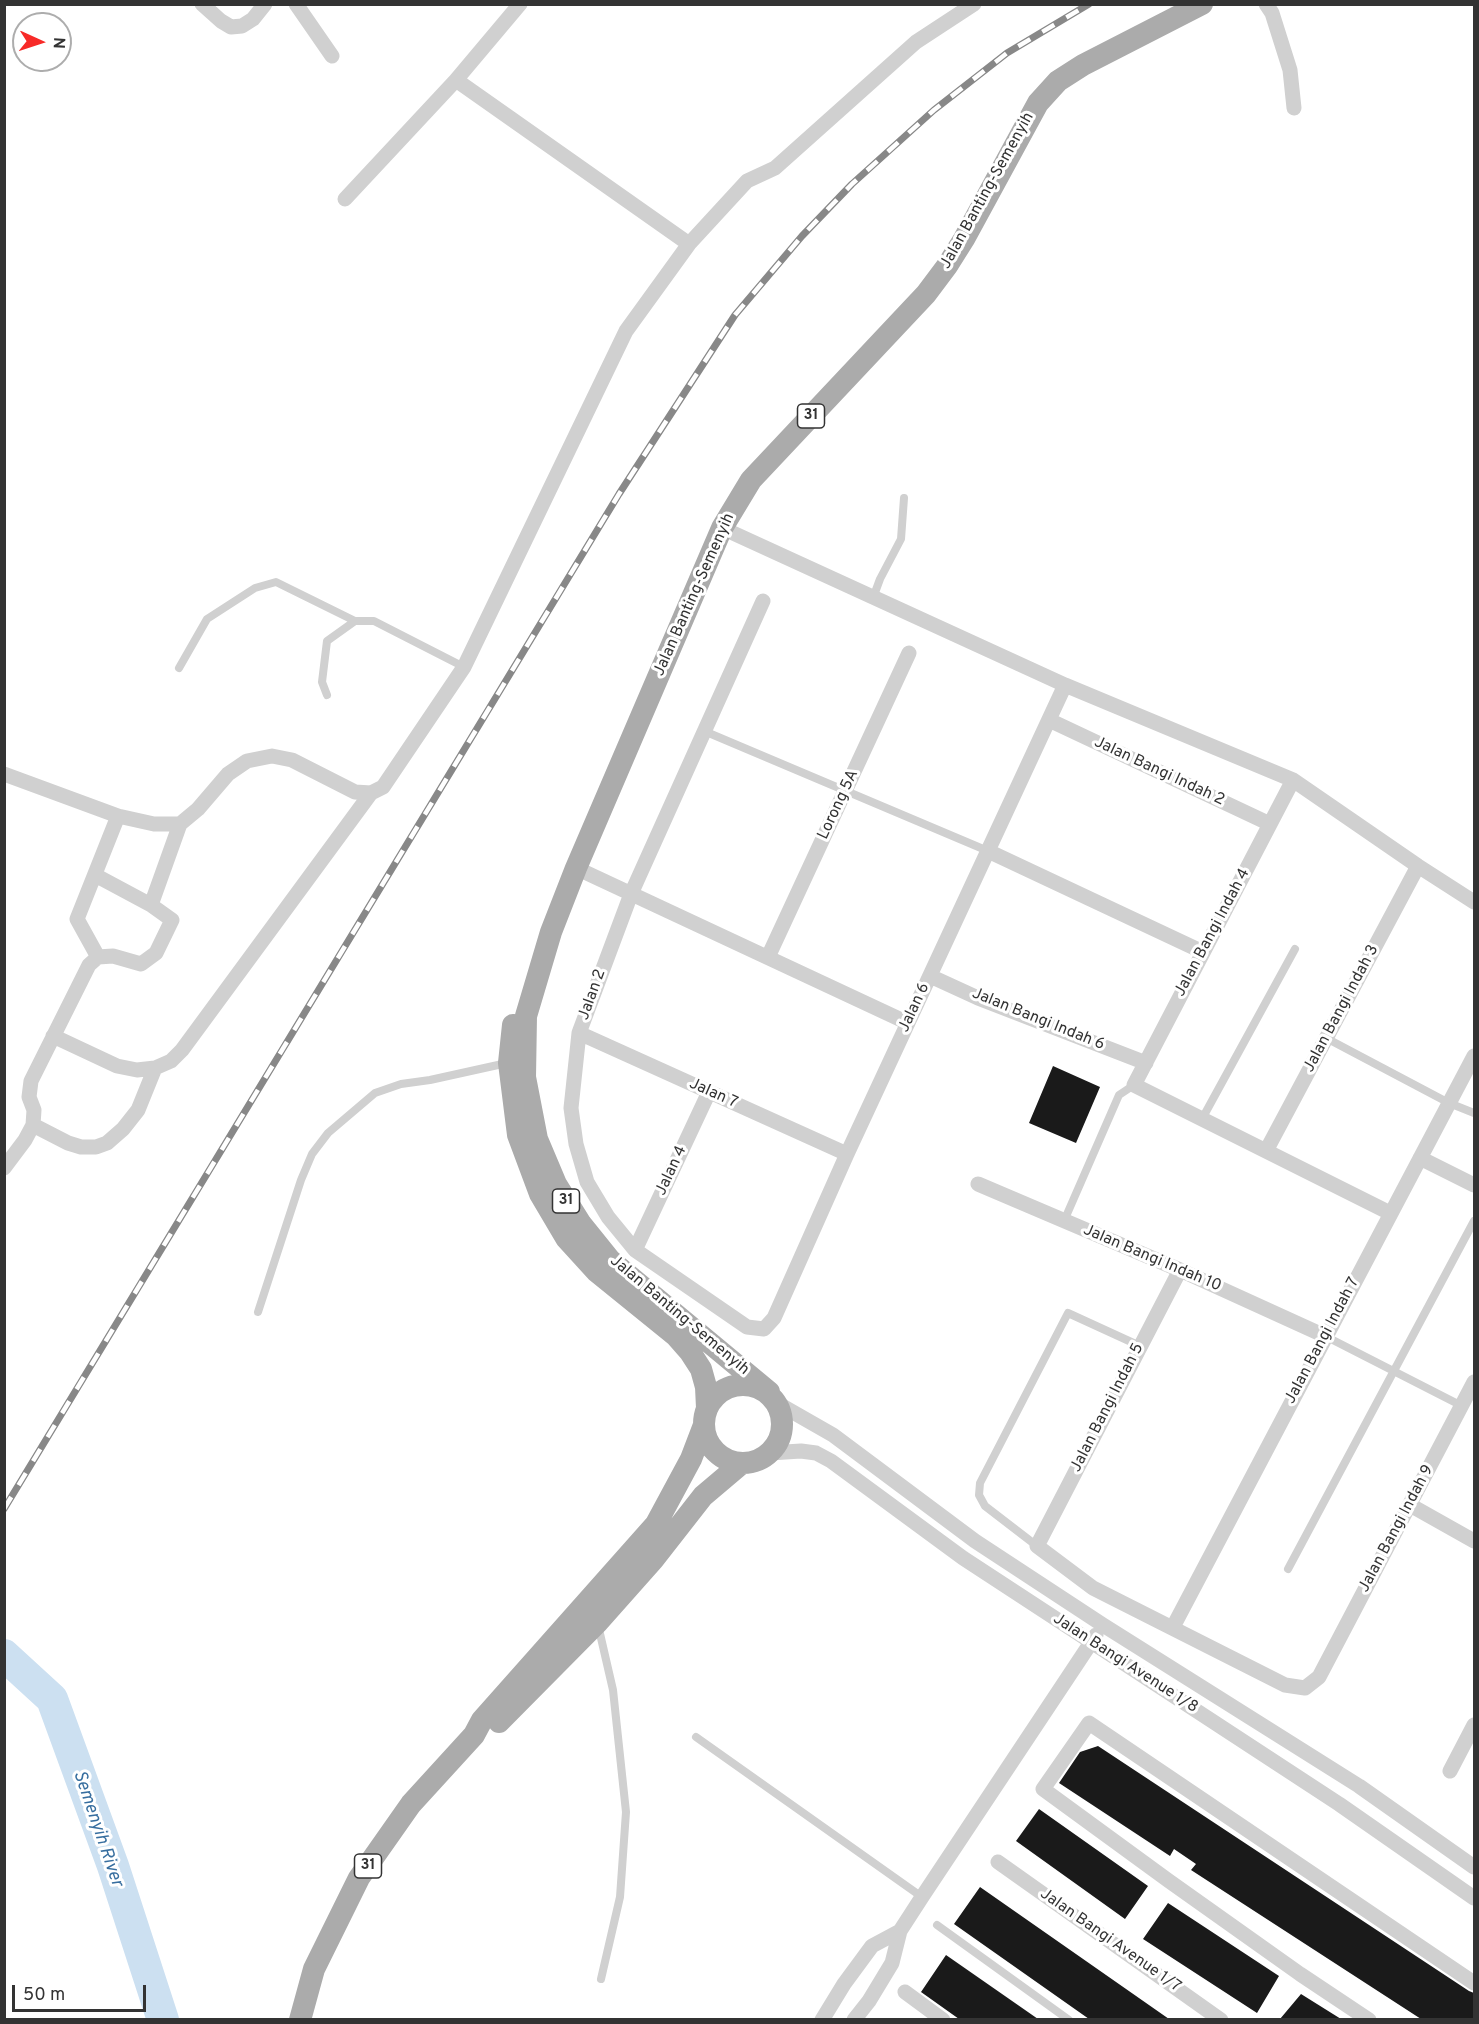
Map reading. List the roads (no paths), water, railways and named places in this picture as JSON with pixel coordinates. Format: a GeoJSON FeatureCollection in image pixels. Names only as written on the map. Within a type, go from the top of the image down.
{"type":"FeatureCollection","features":[{"type":"Feature","properties":{"kind":"main road","name":"Jalan Banting-Semenyih"},"geometry":{"type":"LineString","coordinates":[[773,1398],[610,1260],[581,1224],[556,1184],[537,1140],[525,1077],[526,1016],[551,932],[576,868],[722,528],[751,480],[926,294],[964,240],[1038,103],[1058,81],[1083,65],[1202,4]]}},
{"type":"Feature","properties":{"kind":"main road","name":"Jalan Banting-Semenyih"},"geometry":{"type":"LineString","coordinates":[[300,2019],[314,1969],[359,1878],[411,1804],[474,1735],[482,1720],[656,1524],[691,1459],[706,1416],[706,1387],[702,1369],[676,1336],[597,1272],[566,1238],[540,1194],[518,1135],[508,1063],[516,1001],[551,932]]}},
{"type":"Feature","properties":{"kind":"main road"},"geometry":{"type":"LineString","coordinates":[[734,1385],[752,1385],[773,1398],[783,1429],[770,1453],[757,1461],[742,1463],[728,1460],[716,1452],[707,1439],[706,1416],[718,1393],[734,1385]]}},
{"type":"Feature","properties":{"kind":"main road","name":"Jalan Banting-Semenyih"},"geometry":{"type":"LineString","coordinates":[[474,1735],[490,1730],[598,1622],[653,1560],[703,1496],[742,1463]]}},
{"type":"Feature","properties":{"kind":"street"},"geometry":{"type":"LineString","coordinates":[[202,4],[231,27],[242,26],[253,19],[265,4]]}},
{"type":"Feature","properties":{"kind":"street"},"geometry":{"type":"LineString","coordinates":[[296,4],[332,56]]}},
{"type":"Feature","properties":{"kind":"street"},"geometry":{"type":"LineString","coordinates":[[345,199],[456,80],[520,4]]}},
{"type":"Feature","properties":{"kind":"street"},"geometry":{"type":"LineString","coordinates":[[53,1036],[117,1066],[137,1070],[155,1068],[171,1060],[182,1050],[371,793],[383,787],[464,667],[626,331],[689,243],[747,181],[775,168],[916,42],[974,4]]}},
{"type":"Feature","properties":{"kind":"street"},"geometry":{"type":"LineString","coordinates":[[1266,4],[1272,13],[1290,70],[1294,108]]}},
{"type":"Feature","properties":{"kind":"street"},"geometry":{"type":"LineString","coordinates":[[456,80],[689,243]]}},
{"type":"Feature","properties":{"kind":"street"},"geometry":{"type":"LineString","coordinates":[[722,528],[1065,685],[1293,780],[1474,902]]}},
{"type":"Feature","properties":{"kind":"street","name":"Jalan 2"},"geometry":{"type":"LineString","coordinates":[[763,601],[631,894],[579,1034],[571,1108],[576,1144],[587,1182],[608,1217],[635,1250],[747,1327],[764,1329]]}},
{"type":"Feature","properties":{"kind":"street","name":"Lorong 5A"},"geometry":{"type":"LineString","coordinates":[[768,957],[909,653]]}},
{"type":"Feature","properties":{"kind":"street","name":"Jalan 6"},"geometry":{"type":"LineString","coordinates":[[764,1329],[774,1318],[847,1154],[1065,685]]}},
{"type":"Feature","properties":{"kind":"street","name":"Jalan Bangi Indah 2"},"geometry":{"type":"LineString","coordinates":[[1049,720],[1270,824]]}},
{"type":"Feature","properties":{"kind":"street"},"geometry":{"type":"LineString","coordinates":[[151,905],[180,824],[198,809],[228,774],[247,761],[272,756],[292,760],[355,792],[371,793]]}},
{"type":"Feature","properties":{"kind":"street"},"geometry":{"type":"LineString","coordinates":[[4,774],[118,816],[154,824],[180,824]]}},
{"type":"Feature","properties":{"kind":"street","name":"Jalan Bangi Indah 4"},"geometry":{"type":"LineString","coordinates":[[1134,1085],[1293,780]]}},
{"type":"Feature","properties":{"kind":"street"},"geometry":{"type":"LineString","coordinates":[[98,957],[77,919],[118,816]]}},
{"type":"Feature","properties":{"kind":"street"},"geometry":{"type":"LineString","coordinates":[[988,851],[1203,952]]}},
{"type":"Feature","properties":{"kind":"street","name":"Jalan Bangi Indah 3"},"geometry":{"type":"LineString","coordinates":[[1266,1151],[1418,866]]}},
{"type":"Feature","properties":{"kind":"street"},"geometry":{"type":"LineString","coordinates":[[576,868],[908,1023]]}},
{"type":"Feature","properties":{"kind":"street"},"geometry":{"type":"LineString","coordinates":[[4,1168],[33,1125],[34,1110],[29,1097],[31,1082],[89,965],[98,957],[113,956],[141,964],[156,953],[172,920],[151,905],[95,875]]}},
{"type":"Feature","properties":{"kind":"street","name":"Jalan Bangi Indah 6"},"geometry":{"type":"LineString","coordinates":[[930,976],[978,998],[1146,1063]]}},
{"type":"Feature","properties":{"kind":"street","name":"Jalan 7"},"geometry":{"type":"LineString","coordinates":[[579,1034],[847,1154]]}},
{"type":"Feature","properties":{"kind":"street","name":"Jalan Bangi Indah 7"},"geometry":{"type":"LineString","coordinates":[[1173,1627],[1474,1056]]}},
{"type":"Feature","properties":{"kind":"street"},"geometry":{"type":"LineString","coordinates":[[33,1125],[81,1147],[96,1147],[107,1143],[123,1129],[138,1110],[155,1068]]}},
{"type":"Feature","properties":{"kind":"street"},"geometry":{"type":"LineString","coordinates":[[1134,1085],[1390,1213]]}},
{"type":"Feature","properties":{"kind":"street","name":"Jalan 4"},"geometry":{"type":"LineString","coordinates":[[635,1250],[709,1092]]}},
{"type":"Feature","properties":{"kind":"street"},"geometry":{"type":"LineString","coordinates":[[1420,1158],[1474,1185]]}},
{"type":"Feature","properties":{"kind":"street","name":"Jalan Bangi Indah 10"},"geometry":{"type":"LineString","coordinates":[[978,1184],[1180,1270],[1325,1336]]}},
{"type":"Feature","properties":{"kind":"street","name":"Jalan Bangi Indah 5"},"geometry":{"type":"LineString","coordinates":[[1037,1546],[1180,1270]]}},
{"type":"Feature","properties":{"kind":"street","name":"Jalan Bangi Indah 9"},"geometry":{"type":"LineString","coordinates":[[1173,1627],[1285,1685],[1305,1688],[1319,1677],[1474,1382]]}},
{"type":"Feature","properties":{"kind":"street","name":"Jalan Bangi Avenue 1/8"},"geometry":{"type":"LineString","coordinates":[[773,1398],[833,1435],[975,1542],[1359,1786],[1474,1867]]}},
{"type":"Feature","properties":{"kind":"street","name":"Jalan Bangi Avenue 1/8"},"geometry":{"type":"LineString","coordinates":[[770,1453],[816,1453],[831,1461],[963,1558],[1339,1804],[1474,1898]]}},
{"type":"Feature","properties":{"kind":"street"},"geometry":{"type":"LineString","coordinates":[[1410,1505],[1474,1540]]}},
{"type":"Feature","properties":{"kind":"street"},"geometry":{"type":"LineString","coordinates":[[1037,1546],[1093,1588],[1173,1627]]}},
{"type":"Feature","properties":{"kind":"street"},"geometry":{"type":"LineString","coordinates":[[854,2019],[892,1963],[900,1931],[1103,1625]]}},
{"type":"Feature","properties":{"kind":"street"},"geometry":{"type":"LineString","coordinates":[[1369,2019],[1300,1974],[1043,1788],[1089,1723],[1474,1983]]}},
{"type":"Feature","properties":{"kind":"street"},"geometry":{"type":"LineString","coordinates":[[1450,1771],[1474,1725]]}},
{"type":"Feature","properties":{"kind":"street","name":"Jalan Bangi Avenue 1/7"},"geometry":{"type":"LineString","coordinates":[[998,1863],[1221,2019]]}},
{"type":"Feature","properties":{"kind":"street"},"geometry":{"type":"LineString","coordinates":[[822,2019],[872,1946],[900,1931]]}},
{"type":"Feature","properties":{"kind":"street"},"geometry":{"type":"LineString","coordinates":[[905,1992],[943,2019]]}},
{"type":"Feature","properties":{"kind":"lane"},"geometry":{"type":"LineString","coordinates":[[873,598],[880,579],[901,539],[904,498]]}},
{"type":"Feature","properties":{"kind":"lane"},"geometry":{"type":"LineString","coordinates":[[179,668],[207,619],[255,588],[276,582],[355,621],[374,621],[464,667]]}},
{"type":"Feature","properties":{"kind":"lane"},"geometry":{"type":"LineString","coordinates":[[327,695],[321,682],[327,641],[355,621]]}},
{"type":"Feature","properties":{"kind":"lane"},"geometry":{"type":"LineString","coordinates":[[704,731],[988,851]]}},
{"type":"Feature","properties":{"kind":"lane"},"geometry":{"type":"LineString","coordinates":[[1202,1119],[1295,950]]}},
{"type":"Feature","properties":{"kind":"lane"},"geometry":{"type":"LineString","coordinates":[[1326,1038],[1449,1104],[1474,1113]]}},
{"type":"Feature","properties":{"kind":"lane"},"geometry":{"type":"LineString","coordinates":[[258,1312],[301,1180],[312,1154],[328,1133],[375,1093],[401,1084],[508,1063]]}},
{"type":"Feature","properties":{"kind":"lane"},"geometry":{"type":"LineString","coordinates":[[1064,1221],[1119,1095],[1134,1085]]}},
{"type":"Feature","properties":{"kind":"lane"},"geometry":{"type":"LineString","coordinates":[[1288,1569],[1474,1221]]}},
{"type":"Feature","properties":{"kind":"lane"},"geometry":{"type":"LineString","coordinates":[[1037,1546],[985,1506],[979,1495],[980,1483],[1068,1313],[1140,1346]]}},
{"type":"Feature","properties":{"kind":"lane"},"geometry":{"type":"LineString","coordinates":[[1325,1336],[1462,1406]]}},
{"type":"Feature","properties":{"kind":"lane"},"geometry":{"type":"LineString","coordinates":[[598,1622],[613,1690],[626,1812],[620,1897],[601,1979]]}},
{"type":"Feature","properties":{"kind":"lane"},"geometry":{"type":"LineString","coordinates":[[696,1737],[922,1897]]}},
{"type":"Feature","properties":{"kind":"lane"},"geometry":{"type":"LineString","coordinates":[[937,1925],[1069,2019]]}},
{"type":"Feature","properties":{"kind":"waterway","name":"Semenyih River"},"geometry":{"type":"LineString","coordinates":[[4,1655],[52,1699],[113,1866],[163,2020]]}},
{"type":"Feature","properties":{"kind":"railway"},"geometry":{"type":"LineString","coordinates":[[4,1509],[619,494],[735,315],[802,236],[852,184],[934,110],[1007,53],[1089,4]]}}]}
